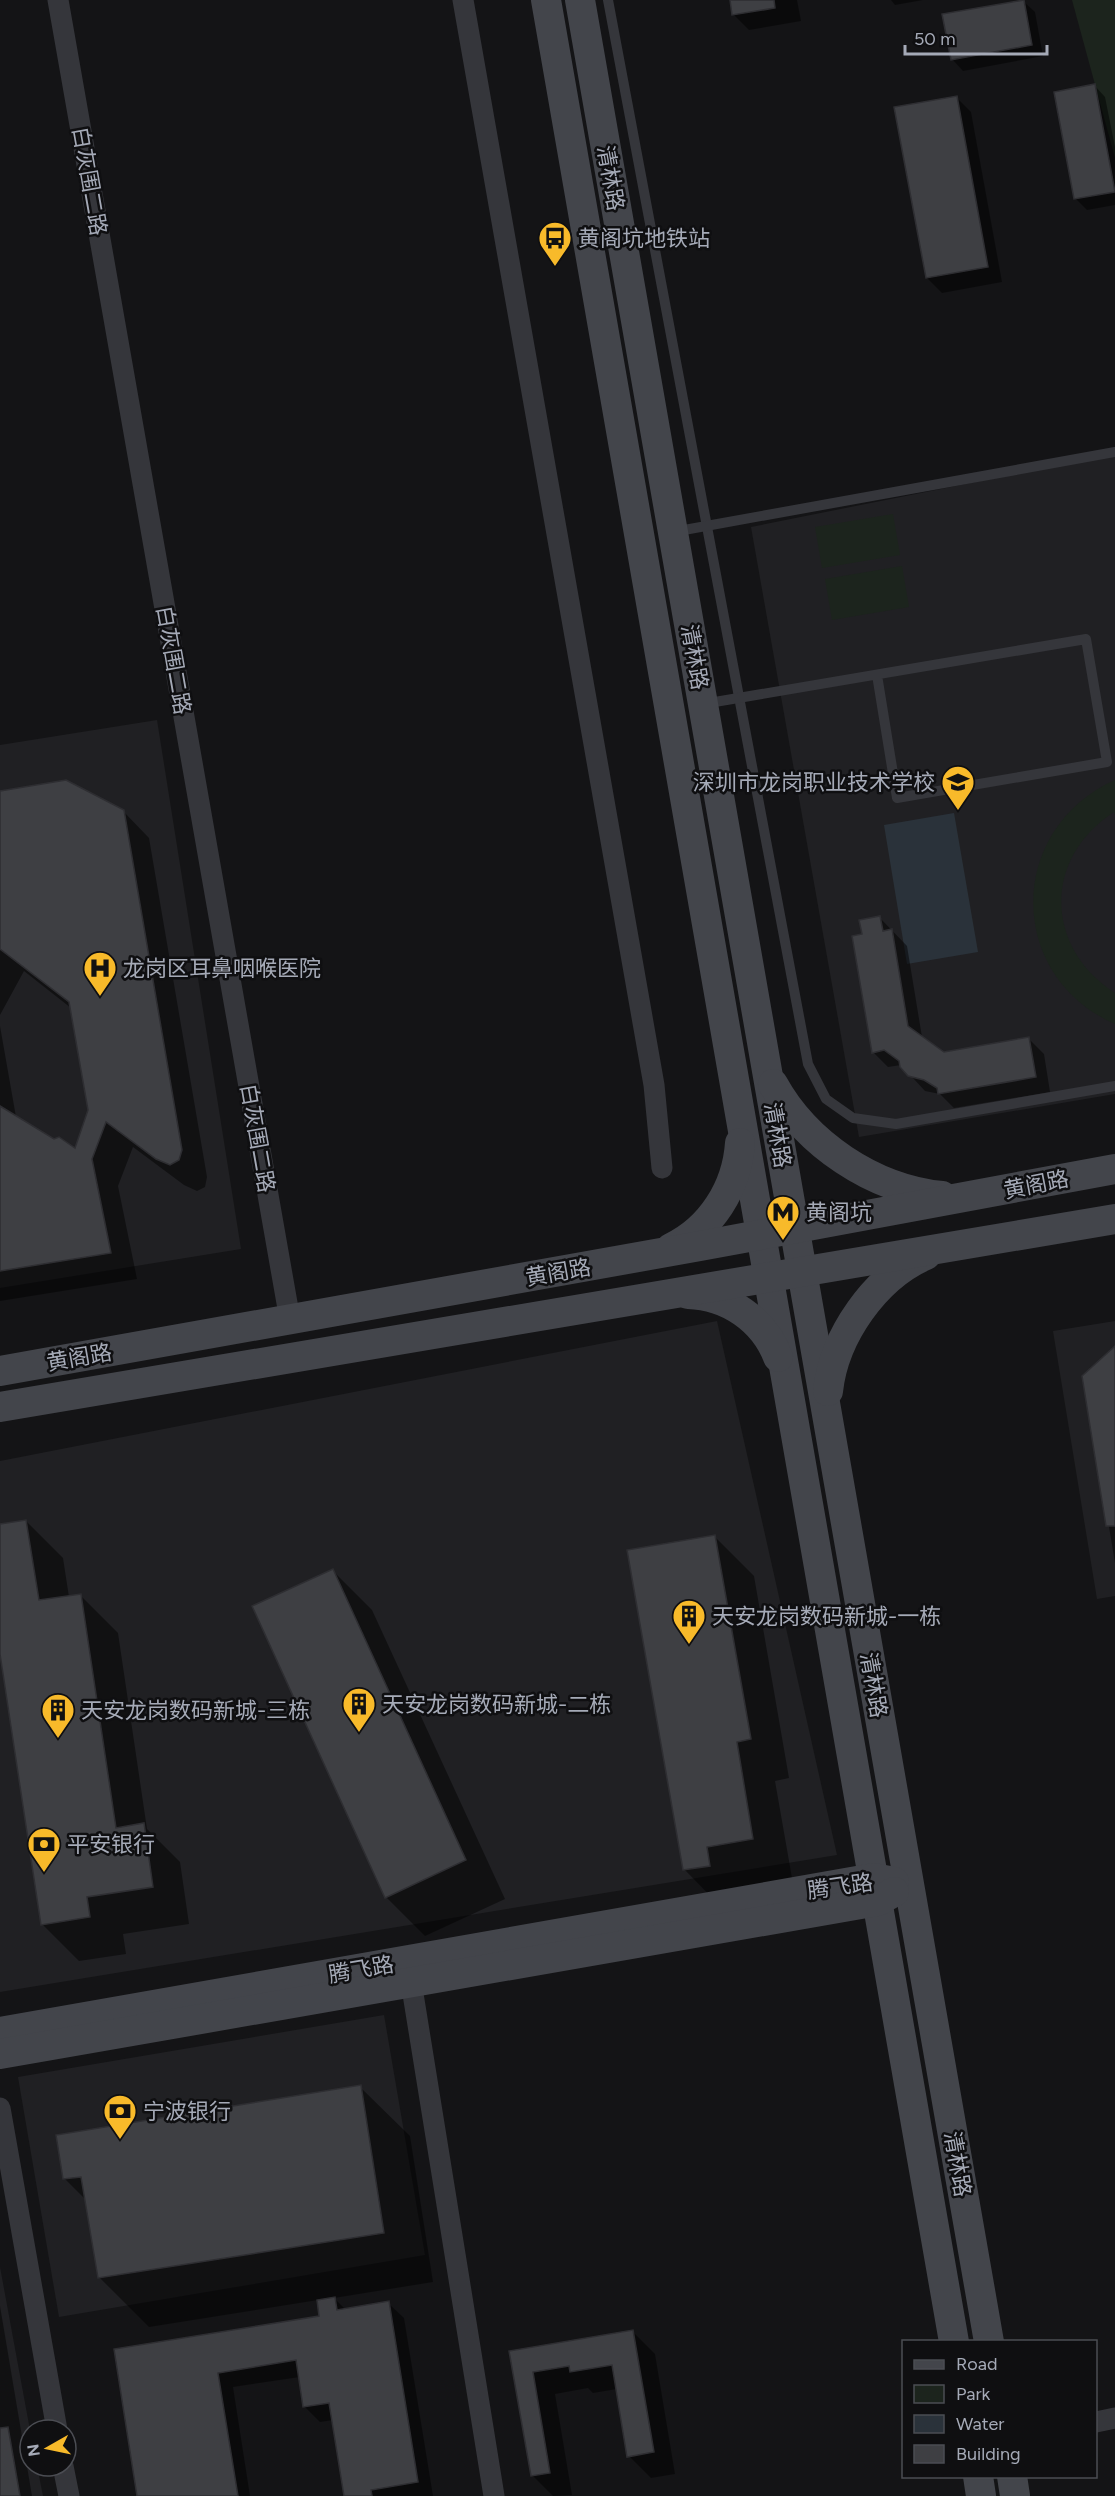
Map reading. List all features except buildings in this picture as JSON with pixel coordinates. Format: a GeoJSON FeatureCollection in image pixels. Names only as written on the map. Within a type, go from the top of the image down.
{"type":"FeatureCollection","features":[{"type":"Feature","properties":{"kind":"main road","name":"清林路"},"geometry":{"type":"LineString","coordinates":[[546,0],[954,2340]]}},
{"type":"Feature","properties":{"kind":"main road","name":"清林路"},"geometry":{"type":"LineString","coordinates":[[580,0],[988,2340]]}},
{"type":"Feature","properties":{"kind":"main road"},"geometry":{"type":"LineString","coordinates":[[707,920],[740,915]]}},
{"type":"Feature","properties":{"kind":"main road"},"geometry":{"type":"LineString","coordinates":[[768,1077],[783,1103],[804,1126],[847,1161],[897,1186],[929,1194],[962,1197]]}},
{"type":"Feature","properties":{"kind":"main road"},"geometry":{"type":"LineString","coordinates":[[657,1254],[681,1243],[704,1225],[720,1206],[732,1182],[740,1152],[742,1120]]}},
{"type":"Feature","properties":{"kind":"main road","name":"黄阁路"},"geometry":{"type":"LineString","coordinates":[[0,1371],[762,1235],[1115,1169]]}},
{"type":"Feature","properties":{"kind":"main road","name":"黄阁路"},"geometry":{"type":"LineString","coordinates":[[0,1407],[664,1293],[1115,1219]]}},
{"type":"Feature","properties":{"kind":"main road"},"geometry":{"type":"LineString","coordinates":[[827,1412],[828,1388],[834,1363],[845,1336],[858,1316],[874,1295],[896,1273],[918,1258],[943,1247]]}},
{"type":"Feature","properties":{"kind":"main road"},"geometry":{"type":"LineString","coordinates":[[664,1293],[695,1294],[719,1299],[744,1311],[762,1329],[776,1352],[787,1382]]}},
{"type":"Feature","properties":{"kind":"main road","name":"腾飞路"},"geometry":{"type":"LineString","coordinates":[[0,2054],[409,1972],[909,1884]]}},
{"type":"Feature","properties":{"kind":"main road","name":"腾飞路"},"geometry":{"type":"LineString","coordinates":[[0,2032],[409,1972]]}},
{"type":"Feature","properties":{"kind":"main road"},"geometry":{"type":"LineString","coordinates":[[978,2478],[981,2496]]}},
{"type":"Feature","properties":{"kind":"main road"},"geometry":{"type":"LineString","coordinates":[[1012,2478],[1016,2496]]}},
{"type":"Feature","properties":{"kind":"street","name":"白灰围二路"},"geometry":{"type":"LineString","coordinates":[[58,0],[290,1320]]}},
{"type":"Feature","properties":{"kind":"street"},"geometry":{"type":"LineString","coordinates":[[463,0],[652,1073],[662,1168]]}},
{"type":"Feature","properties":{"kind":"street"},"geometry":{"type":"LineString","coordinates":[[409,1972],[494,2496]]}},
{"type":"Feature","properties":{"kind":"street"},"geometry":{"type":"LineString","coordinates":[[0,2108],[55,2418]]}},
{"type":"Feature","properties":{"kind":"street"},"geometry":{"type":"LineString","coordinates":[[1097,2422],[1115,2418]]}},
{"type":"Feature","properties":{"kind":"street"},"geometry":{"type":"LineString","coordinates":[[65,2478],[69,2496]]}},
{"type":"Feature","properties":{"kind":"lane"},"geometry":{"type":"LineString","coordinates":[[608,0],[800,1035],[808,1064],[826,1099],[853,1118],[896,1124],[1115,1086]]}},
{"type":"Feature","properties":{"kind":"lane"},"geometry":{"type":"LineString","coordinates":[[673,532],[706,528],[1115,452]]}},
{"type":"Feature","properties":{"kind":"lane"},"geometry":{"type":"LineString","coordinates":[[703,704],[1086,639],[1107,762],[897,798],[877,675]]}},
{"type":"Feature","properties":{"kind":"shaded area","name":"深圳市龙岗职业技术学校"},"geometry":{"type":"Polygon","coordinates":[[[1115,454],[1115,1094],[859,1137],[751,527],[1115,454]]]}},
{"type":"Feature","properties":{"kind":"shaded area","name":"龙岗区耳鼻咽喉医院"},"geometry":{"type":"Polygon","coordinates":[[[157,720],[241,1249],[0,1288],[0,745],[157,720]]]}},
{"type":"Feature","properties":{"kind":"shaded area"},"geometry":{"type":"Polygon","coordinates":[[[717,1321],[837,1855],[0,1992],[0,1461],[717,1321]]]}},
{"type":"Feature","properties":{"kind":"shaded area"},"geometry":{"type":"Polygon","coordinates":[[[1115,1321],[1115,1596],[1097,1599],[1053,1331],[1115,1321]]]}},
{"type":"Feature","properties":{"kind":"shaded area"},"geometry":{"type":"Polygon","coordinates":[[[384,2015],[425,2255],[59,2317],[18,2077],[384,2015]]]}},
{"type":"Feature","properties":{"kind":"shaded area"},"geometry":{"type":"Polygon","coordinates":[[[0,2267],[28,2418],[18,2418],[18,2478],[39,2478],[43,2496],[0,2496],[0,2267]]]}},
{"type":"Feature","properties":{"kind":"green space"},"geometry":{"type":"Polygon","coordinates":[[[1072,0],[1115,0],[1115,158],[1072,0]]]}},
{"type":"Feature","properties":{"kind":"green space"},"geometry":{"type":"Polygon","coordinates":[[[893,514],[900,555],[822,568],[815,527],[893,514]]]}},
{"type":"Feature","properties":{"kind":"green space"},"geometry":{"type":"Polygon","coordinates":[[[902,566],[909,607],[832,620],[825,579],[902,566]]]}},
{"type":"Feature","properties":{"kind":"green space"},"geometry":{"type":"Polygon","coordinates":[[[1115,780],[1115,815],[1114,812],[1091,831],[1074,853],[1064,877],[1061,903],[1065,928],[1075,952],[1092,974],[1115,993],[1115,1024],[1079,1002],[1054,973],[1038,939],[1033,902],[1038,866],[1054,832],[1079,803],[1115,780]]]}},
{"type":"Feature","properties":{"kind":"water"},"geometry":{"type":"Polygon","coordinates":[[[954,813],[978,952],[907,964],[884,825],[954,813]]]}},
{"type":"Feature","properties":{"kind":"place","name":"黄阁坑地铁站"},"geometry":{"type":"Point","coordinates":[555,267]}},
{"type":"Feature","properties":{"kind":"place","name":"深圳市龙岗职业技术学校"},"geometry":{"type":"Point","coordinates":[958,811]}},
{"type":"Feature","properties":{"kind":"place","name":"龙岗区耳鼻咽喉医院"},"geometry":{"type":"Point","coordinates":[100,997]}},
{"type":"Feature","properties":{"kind":"place","name":"黄阁坑"},"geometry":{"type":"Point","coordinates":[783,1241]}},
{"type":"Feature","properties":{"kind":"place","name":"天安龙岗数码新城-一栋"},"geometry":{"type":"Point","coordinates":[689,1645]}},
{"type":"Feature","properties":{"kind":"place","name":"天安龙岗数码新城-二栋"},"geometry":{"type":"Point","coordinates":[359,1733]}},
{"type":"Feature","properties":{"kind":"place","name":"天安龙岗数码新城-三栋"},"geometry":{"type":"Point","coordinates":[58,1739]}},
{"type":"Feature","properties":{"kind":"place","name":"平安银行"},"geometry":{"type":"Point","coordinates":[44,1873]}},
{"type":"Feature","properties":{"kind":"place","name":"宁波银行"},"geometry":{"type":"Point","coordinates":[120,2140]}}]}
